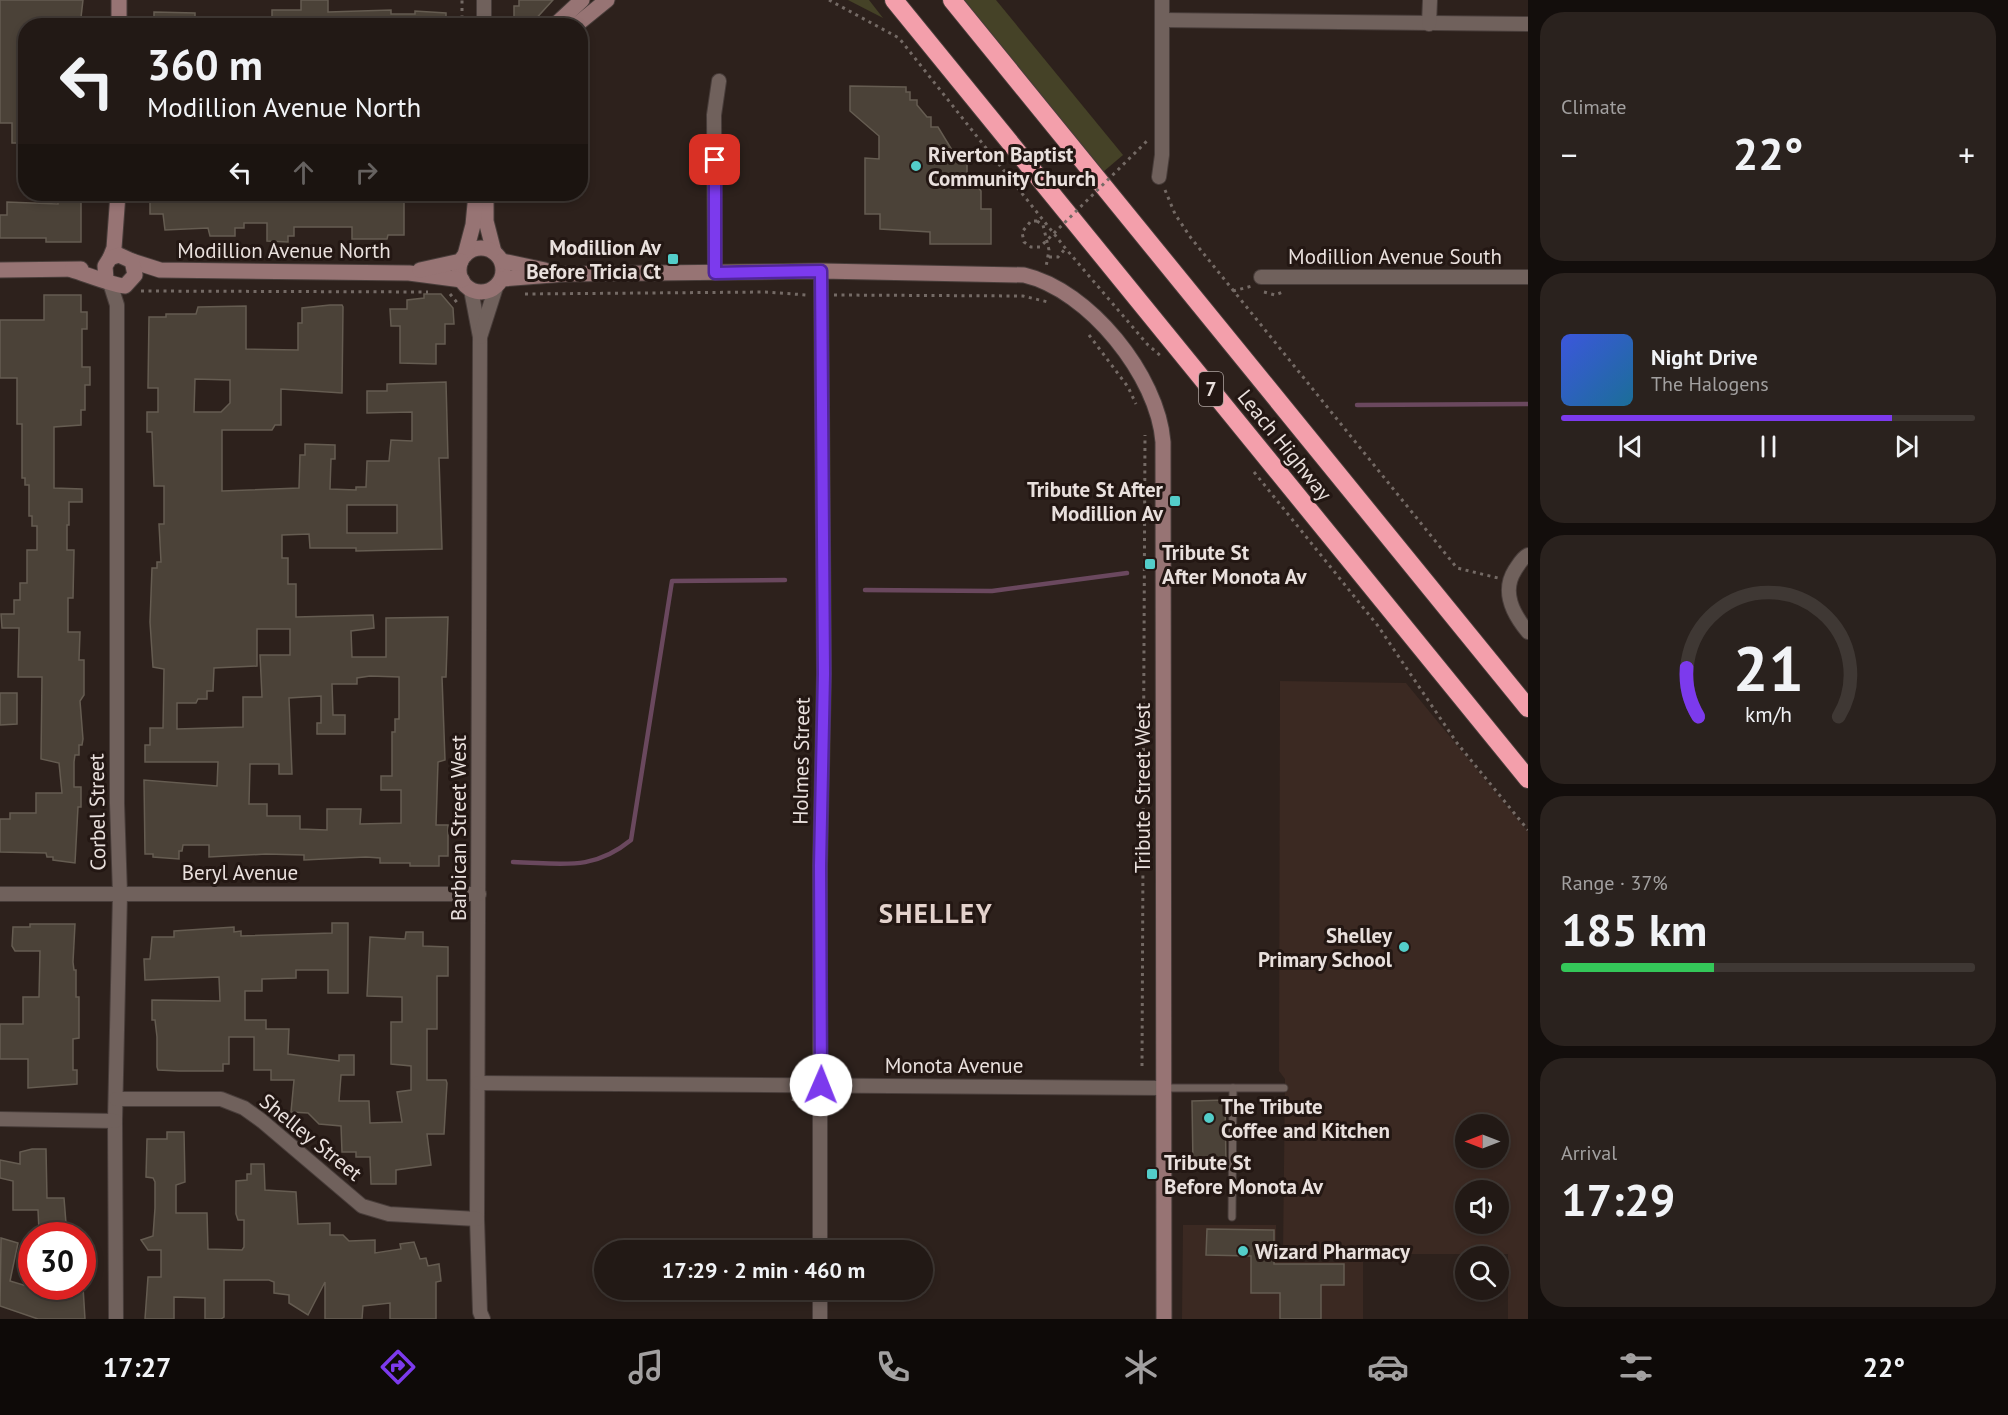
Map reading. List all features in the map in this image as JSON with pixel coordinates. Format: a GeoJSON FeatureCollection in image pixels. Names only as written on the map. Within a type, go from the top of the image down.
{"type":"FeatureCollection","features":[{"type":"Feature","properties":{"kind":"highway","name":"Leach Highway"},"geometry":{"type":"LineString","coordinates":[[894,0],[1528,779]]}},
{"type":"Feature","properties":{"kind":"highway","name":"Leach Highway"},"geometry":{"type":"LineString","coordinates":[[952,0],[1528,708]]}},
{"type":"Feature","properties":{"kind":"street"},"geometry":{"type":"LineString","coordinates":[[119,0],[119,18]]}},
{"type":"Feature","properties":{"kind":"street"},"geometry":{"type":"LineString","coordinates":[[484,0],[484,18]]}},
{"type":"Feature","properties":{"kind":"street"},"geometry":{"type":"LineString","coordinates":[[563,18],[582,0]]}},
{"type":"Feature","properties":{"kind":"street"},"geometry":{"type":"LineString","coordinates":[[585,18],[607,0]]}},
{"type":"Feature","properties":{"kind":"street"},"geometry":{"type":"LineString","coordinates":[[1159,177],[1162,155],[1162,0]]}},
{"type":"Feature","properties":{"kind":"street"},"geometry":{"type":"LineString","coordinates":[[1429,24],[1430,0]]}},
{"type":"Feature","properties":{"kind":"street"},"geometry":{"type":"LineString","coordinates":[[1162,20],[1528,24]]}},
{"type":"Feature","properties":{"kind":"street"},"geometry":{"type":"LineString","coordinates":[[715,273],[714,115],[718,81]]}},
{"type":"Feature","properties":{"kind":"street","name":"Corbel Street"},"geometry":{"type":"LineString","coordinates":[[118,201],[130,259]]}},
{"type":"Feature","properties":{"kind":"street","name":"Corbel Street"},"geometry":{"type":"LineString","coordinates":[[116,1319],[115,1121],[120,894],[115,552],[117,305],[108,272],[114,248],[118,201]]}},
{"type":"Feature","properties":{"kind":"street","name":"Barbican Street West"},"geometry":{"type":"LineString","coordinates":[[475,201],[473,225],[463,258],[469,309],[480,337]]}},
{"type":"Feature","properties":{"kind":"street","name":"Barbican Street West"},"geometry":{"type":"LineString","coordinates":[[483,1319],[480,1312],[477,1219],[480,337],[499,283],[498,257],[486,221],[486,201]]}},
{"type":"Feature","properties":{"kind":"street"},"geometry":{"type":"LineString","coordinates":[[463,258],[483,248],[498,257],[565,274]]}},
{"type":"Feature","properties":{"kind":"street"},"geometry":{"type":"LineString","coordinates":[[108,272],[119,255],[130,259],[136,270],[134,280],[117,305]]}},
{"type":"Feature","properties":{"kind":"street","name":"Modillion Avenue North"},"geometry":{"type":"LineString","coordinates":[[409,273],[463,258]]}},
{"type":"Feature","properties":{"kind":"street","name":"Modillion Avenue North"},"geometry":{"type":"LineString","coordinates":[[130,259],[160,270],[409,273],[466,285]]}},
{"type":"Feature","properties":{"kind":"street"},"geometry":{"type":"LineString","coordinates":[[0,270],[108,272]]}},
{"type":"Feature","properties":{"kind":"street","name":"Modillion Avenue North"},"geometry":{"type":"LineString","coordinates":[[134,280],[160,270]]}},
{"type":"Feature","properties":{"kind":"street"},"geometry":{"type":"LineString","coordinates":[[466,285],[484,292],[499,283],[565,274],[821,271],[995,273],[1042,279]]}},
{"type":"Feature","properties":{"kind":"street","name":"Holmes Street"},"geometry":{"type":"LineString","coordinates":[[820,1240],[820,866],[824,674],[821,271]]}},
{"type":"Feature","properties":{"kind":"street"},"geometry":{"type":"LineString","coordinates":[[108,272],[119,287],[134,280]]}},
{"type":"Feature","properties":{"kind":"street","name":"Modillion Avenue South"},"geometry":{"type":"LineString","coordinates":[[1258,281],[1528,277]]}},
{"type":"Feature","properties":{"kind":"street","name":"Tribute Street West"},"geometry":{"type":"LineString","coordinates":[[1042,279],[1065,291],[1085,307],[1116,341],[1147,387],[1162,429],[1164,1319]]}},
{"type":"Feature","properties":{"kind":"street"},"geometry":{"type":"LineString","coordinates":[[1528,555],[1524,557],[1510,581],[1508,598],[1516,618],[1528,632]]}},
{"type":"Feature","properties":{"kind":"street","name":"Beryl Avenue"},"geometry":{"type":"LineString","coordinates":[[0,894],[479,894]]}},
{"type":"Feature","properties":{"kind":"street","name":"Monota Avenue"},"geometry":{"type":"LineString","coordinates":[[478,1083],[1162,1088]]}},
{"type":"Feature","properties":{"kind":"street","name":"Shelley Street"},"geometry":{"type":"LineString","coordinates":[[116,1099],[220,1099],[244,1108],[262,1121],[362,1206],[389,1214],[477,1219]]}},
{"type":"Feature","properties":{"kind":"street"},"geometry":{"type":"LineString","coordinates":[[0,1119],[115,1121]]}},
{"type":"Feature","properties":{"kind":"street"},"geometry":{"type":"LineString","coordinates":[[820,1300],[820,1319]]}},
{"type":"Feature","properties":{"kind":"lane","name":"Monota Avenue"},"geometry":{"type":"LineString","coordinates":[[1162,1088],[1284,1088]]}},
{"type":"Feature","properties":{"kind":"lane"},"geometry":{"type":"LineString","coordinates":[[1232,1218],[1233,1088]]}},
{"type":"Feature","properties":{"kind":"path"},"geometry":{"type":"LineString","coordinates":[[462,0],[462,18]]}},
{"type":"Feature","properties":{"kind":"path"},"geometry":{"type":"LineString","coordinates":[[829,0],[899,38],[1066,249],[1148,345],[1164,359]]}},
{"type":"Feature","properties":{"kind":"path"},"geometry":{"type":"LineString","coordinates":[[1042,279],[1049,257],[1043,225],[1037,221],[1031,221],[1022,232],[1024,242],[1033,248],[1040,247],[1148,141]]}},
{"type":"Feature","properties":{"kind":"path"},"geometry":{"type":"LineString","coordinates":[[1159,177],[1175,214],[1233,291],[1457,568],[1510,581]]}},
{"type":"Feature","properties":{"kind":"path"},"geometry":{"type":"LineString","coordinates":[[1049,257],[1059,256],[1066,249]]}},
{"type":"Feature","properties":{"kind":"path"},"geometry":{"type":"LineString","coordinates":[[134,280],[138,291],[436,292]]}},
{"type":"Feature","properties":{"kind":"path"},"geometry":{"type":"LineString","coordinates":[[1233,291],[1258,281]]}},
{"type":"Feature","properties":{"kind":"path"},"geometry":{"type":"LineString","coordinates":[[448,292],[469,309]]}},
{"type":"Feature","properties":{"kind":"path"},"geometry":{"type":"LineString","coordinates":[[517,294],[765,292],[822,295],[1023,296],[1052,304]]}},
{"type":"Feature","properties":{"kind":"path"},"geometry":{"type":"LineString","coordinates":[[1084,327],[1128,387],[1141,413]]}},
{"type":"Feature","properties":{"kind":"path"},"geometry":{"type":"LineString","coordinates":[[1142,1066],[1145,434]]}},
{"type":"Feature","properties":{"kind":"path"},"geometry":{"type":"LineString","coordinates":[[1253,470],[1378,626],[1457,743],[1528,830]]}},
{"type":"Feature","properties":{"kind":"shaded area"},"geometry":{"type":"Polygon","coordinates":[[[848,0],[869,0],[883,18],[848,0]]]}},
{"type":"Feature","properties":{"kind":"shaded area"},"geometry":{"type":"Polygon","coordinates":[[[964,0],[996,0],[1123,155],[1103,172],[964,0]]]}},
{"type":"Feature","properties":{"kind":"shaded area","name":"Shelley Primary School"},"geometry":{"type":"Polygon","coordinates":[[[1280,681],[1406,683],[1528,832],[1528,1319],[1508,1319],[1509,1246],[1455,1246],[1455,1254],[1283,1254],[1285,1079],[1279,1071],[1280,681]]]}},
{"type":"Feature","properties":{"kind":"shaded area"},"geometry":{"type":"Polygon","coordinates":[[[1183,1225],[1276,1225],[1276,1262],[1363,1262],[1363,1319],[1182,1319],[1183,1225]]]}},
{"type":"Feature","properties":{"kind":"building"},"geometry":{"type":"Polygon","coordinates":[[[0,0],[83,0],[81,18],[18,18],[18,143],[12,143],[12,123],[0,123],[0,0]]]}},
{"type":"Feature","properties":{"kind":"building"},"geometry":{"type":"Polygon","coordinates":[[[301,0],[328,0],[328,12],[391,10],[391,14],[415,14],[415,11],[446,13],[446,18],[272,18],[272,10],[301,10],[301,0]]]}},
{"type":"Feature","properties":{"kind":"building"},"geometry":{"type":"Polygon","coordinates":[[[519,0],[553,0],[537,18],[514,18],[514,6],[519,6],[519,0]]]}},
{"type":"Feature","properties":{"kind":"building"},"geometry":{"type":"Polygon","coordinates":[[[154,12],[195,13],[195,18],[154,18],[154,12]]]}},
{"type":"Feature","properties":{"kind":"building","name":"Riverton Baptist Community Church"},"geometry":{"type":"Polygon","coordinates":[[[850,86],[906,87],[906,92],[910,92],[910,100],[917,100],[917,105],[927,117],[931,117],[931,127],[938,127],[952,150],[952,160],[967,160],[967,173],[981,191],[981,209],[991,209],[991,244],[930,244],[930,232],[880,229],[880,214],[865,214],[865,158],[879,159],[879,136],[850,111],[850,86]]]}},
{"type":"Feature","properties":{"kind":"building"},"geometry":{"type":"Polygon","coordinates":[[[58,201],[81,201],[81,242],[46,242],[46,238],[0,238],[0,215],[7,215],[7,202],[58,204],[58,201]]]}},
{"type":"Feature","properties":{"kind":"building"},"geometry":{"type":"Polygon","coordinates":[[[150,201],[404,201],[404,235],[388,235],[387,239],[352,239],[352,227],[294,227],[294,236],[288,236],[288,242],[267,241],[267,223],[244,223],[244,228],[235,228],[235,236],[210,236],[208,228],[165,230],[163,214],[150,214],[150,201]]]}},
{"type":"Feature","properties":{"kind":"building"},"geometry":{"type":"Polygon","coordinates":[[[424,294],[441,294],[453,308],[454,324],[445,324],[445,344],[436,344],[436,364],[400,363],[400,326],[391,326],[390,309],[407,309],[407,300],[424,298],[424,294]]]}},
{"type":"Feature","properties":{"kind":"building"},"geometry":{"type":"Polygon","coordinates":[[[44,295],[81,295],[81,312],[87,312],[87,329],[82,329],[82,367],[90,367],[90,385],[85,385],[85,410],[81,410],[81,425],[54,427],[54,488],[82,489],[82,502],[69,502],[69,525],[67,525],[67,550],[74,550],[73,598],[68,598],[68,632],[80,632],[79,660],[84,660],[84,695],[80,701],[83,739],[82,745],[79,745],[79,755],[75,755],[74,762],[74,787],[81,787],[75,863],[53,860],[53,857],[47,857],[46,853],[0,852],[0,819],[10,819],[10,813],[36,813],[36,793],[62,793],[59,763],[41,759],[42,677],[18,677],[19,628],[2,628],[1,614],[14,614],[14,600],[20,600],[20,583],[27,583],[27,550],[37,550],[37,526],[32,526],[32,516],[29,516],[29,485],[25,485],[25,478],[22,478],[22,424],[17,424],[17,378],[0,378],[0,320],[44,320],[44,295]]]}},
{"type":"Feature","properties":{"kind":"building"},"geometry":{"type":"Polygon","coordinates":[[[330,305],[342,305],[343,307],[342,393],[281,389],[281,425],[275,425],[272,430],[222,430],[222,491],[299,488],[300,455],[305,455],[305,444],[335,445],[335,459],[331,459],[330,489],[356,490],[356,487],[366,487],[367,461],[389,461],[391,440],[412,441],[412,412],[367,413],[367,391],[387,391],[387,384],[446,382],[448,458],[439,458],[442,549],[356,551],[356,548],[310,548],[309,534],[282,535],[282,558],[288,558],[288,584],[296,584],[296,617],[373,615],[374,628],[351,631],[352,657],[386,657],[386,618],[448,617],[446,677],[442,677],[445,760],[438,762],[436,825],[448,825],[448,856],[439,856],[439,866],[380,863],[380,858],[366,857],[304,860],[304,855],[266,854],[209,857],[209,845],[183,845],[182,851],[179,851],[179,859],[153,857],[153,854],[145,854],[144,780],[217,786],[218,762],[145,762],[145,745],[150,745],[150,728],[163,728],[164,669],[153,667],[150,622],[152,568],[157,568],[157,562],[161,562],[159,524],[164,524],[164,486],[154,486],[152,432],[147,432],[147,412],[158,412],[158,388],[148,388],[149,317],[166,317],[166,314],[196,314],[198,307],[246,306],[246,349],[298,350],[298,323],[302,323],[302,308],[330,305]],[[195,379],[194,412],[221,412],[230,403],[230,380],[195,379]],[[347,505],[347,533],[397,533],[397,505],[347,505]],[[257,629],[257,666],[214,668],[213,691],[207,691],[207,699],[198,699],[196,703],[177,703],[177,729],[243,727],[243,697],[262,697],[260,655],[290,655],[290,629],[257,629]],[[399,677],[357,678],[357,684],[332,684],[333,715],[345,715],[345,734],[317,734],[317,723],[321,723],[321,696],[289,698],[292,774],[279,774],[279,764],[250,764],[249,804],[267,804],[267,816],[300,816],[300,829],[327,830],[327,809],[361,809],[360,824],[401,823],[401,790],[381,790],[381,776],[392,776],[392,732],[395,732],[395,719],[399,719],[399,677]]]}},
{"type":"Feature","properties":{"kind":"building"},"geometry":{"type":"Polygon","coordinates":[[[0,693],[17,693],[17,724],[0,725],[0,693]]]}},
{"type":"Feature","properties":{"kind":"building"},"geometry":{"type":"Polygon","coordinates":[[[332,923],[348,923],[348,993],[328,993],[328,970],[296,970],[296,978],[262,979],[262,991],[245,991],[245,1020],[266,1020],[266,1029],[289,1029],[288,1054],[339,1061],[339,1055],[354,1055],[354,1075],[341,1075],[339,1101],[369,1101],[370,1123],[402,1122],[397,1092],[411,1090],[411,1066],[391,1064],[391,1022],[402,1022],[402,997],[367,996],[370,937],[405,939],[406,932],[423,932],[423,946],[448,947],[448,976],[437,976],[437,1029],[427,1029],[427,1080],[446,1080],[447,1083],[444,1134],[427,1134],[431,1165],[396,1170],[396,1184],[371,1184],[370,1157],[356,1157],[356,1152],[342,1152],[341,1126],[319,1124],[308,1113],[291,1112],[294,1080],[271,1080],[271,1070],[254,1070],[254,1037],[229,1037],[229,1064],[223,1064],[223,1071],[158,1070],[157,1067],[157,1037],[155,1020],[152,1020],[152,1000],[220,1001],[219,977],[145,980],[144,959],[150,959],[152,937],[174,937],[174,931],[234,927],[234,932],[241,931],[241,936],[332,933],[332,923]]]}},
{"type":"Feature","properties":{"kind":"building"},"geometry":{"type":"Polygon","coordinates":[[[30,924],[75,924],[73,962],[74,970],[76,970],[76,997],[79,997],[79,1038],[73,1039],[73,1070],[77,1070],[77,1084],[28,1088],[28,1059],[0,1059],[0,1024],[23,1024],[23,997],[39,997],[40,951],[15,951],[12,946],[13,927],[30,927],[30,924]]]}},
{"type":"Feature","properties":{"kind":"building","name":"The Tribute Coffee and Kitchen"},"geometry":{"type":"Polygon","coordinates":[[[1225,1100],[1226,1165],[1193,1165],[1192,1101],[1225,1100]]]}},
{"type":"Feature","properties":{"kind":"building"},"geometry":{"type":"Polygon","coordinates":[[[167,1132],[184,1132],[185,1182],[176,1185],[176,1213],[207,1213],[208,1249],[242,1250],[244,1247],[244,1220],[238,1220],[236,1214],[236,1181],[247,1180],[247,1174],[251,1174],[251,1164],[264,1164],[265,1190],[296,1192],[298,1224],[330,1223],[330,1235],[343,1235],[349,1241],[375,1240],[375,1253],[401,1249],[400,1244],[414,1242],[420,1259],[426,1258],[428,1266],[439,1264],[441,1281],[436,1282],[436,1319],[390,1319],[390,1303],[363,1306],[362,1319],[325,1319],[325,1282],[308,1315],[289,1303],[289,1295],[274,1293],[274,1282],[224,1280],[224,1317],[221,1319],[205,1319],[205,1298],[174,1297],[174,1319],[145,1319],[148,1277],[161,1277],[161,1250],[148,1250],[141,1240],[153,1236],[155,1208],[155,1182],[153,1178],[146,1177],[147,1139],[167,1139],[167,1132]]]}},
{"type":"Feature","properties":{"kind":"building"},"geometry":{"type":"Polygon","coordinates":[[[46,1149],[47,1198],[64,1198],[66,1222],[39,1222],[38,1210],[13,1210],[13,1181],[0,1178],[0,1160],[20,1164],[20,1152],[46,1149]]]}},
{"type":"Feature","properties":{"kind":"building"},"geometry":{"type":"Polygon","coordinates":[[[1207,1229],[1274,1230],[1274,1264],[1344,1264],[1344,1285],[1321,1285],[1321,1319],[1280,1319],[1280,1293],[1251,1293],[1251,1256],[1206,1255],[1207,1229]]]}},
{"type":"Feature","properties":{"kind":"building"},"geometry":{"type":"Polygon","coordinates":[[[1,1238],[18,1243],[10,1281],[18,1283],[18,1300],[84,1300],[85,1319],[38,1319],[0,1306],[1,1238]]]}},
{"type":"Feature","properties":{"kind":"waterway"},"geometry":{"type":"LineString","coordinates":[[1357,405],[1528,404]]}},
{"type":"Feature","properties":{"kind":"waterway"},"geometry":{"type":"LineString","coordinates":[[865,590],[992,591],[1127,573]]}},
{"type":"Feature","properties":{"kind":"waterway"},"geometry":{"type":"LineString","coordinates":[[513,862],[561,864],[589,861],[603,857],[631,840],[672,581],[785,580]]}},
{"type":"Feature","properties":{"kind":"place","name":"Riverton Baptist Community Church"},"geometry":{"type":"Point","coordinates":[916,166]}},
{"type":"Feature","properties":{"kind":"place","name":"Modillion Av Before Tricia Ct"},"geometry":{"type":"Point","coordinates":[673,259]}},
{"type":"Feature","properties":{"kind":"place","name":"Tribute St After Modillion Av"},"geometry":{"type":"Point","coordinates":[1175,501]}},
{"type":"Feature","properties":{"kind":"place","name":"Tribute St After Monota Av"},"geometry":{"type":"Point","coordinates":[1150,564]}},
{"type":"Feature","properties":{"kind":"place","name":"Shelley Primary School"},"geometry":{"type":"Point","coordinates":[1404,947]}},
{"type":"Feature","properties":{"kind":"place","name":"The Tribute Coffee and Kitchen"},"geometry":{"type":"Point","coordinates":[1209,1118]}},
{"type":"Feature","properties":{"kind":"place","name":"Tribute St Before Monota Av"},"geometry":{"type":"Point","coordinates":[1152,1174]}},
{"type":"Feature","properties":{"kind":"place","name":"Wizard Pharmacy"},"geometry":{"type":"Point","coordinates":[1243,1251]}},
{"type":"Feature","properties":{"kind":"district","name":"SHELLEY"},"geometry":{"type":"Point","coordinates":[936,913]}},
{"type":"Feature","properties":{"kind":"route"},"geometry":{"type":"LineString","coordinates":[[715,160],[715,273],[821,271],[824,674],[820,866],[821,1085]]}}]}
